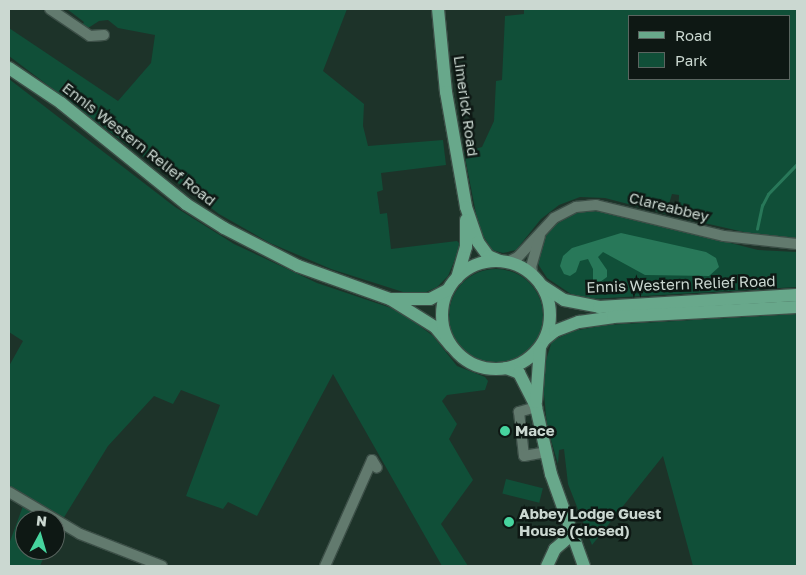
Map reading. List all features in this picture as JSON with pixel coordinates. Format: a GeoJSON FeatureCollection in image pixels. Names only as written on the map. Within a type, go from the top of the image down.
{"type":"FeatureCollection","features":[{"type":"Feature","properties":{"kind":"main road","name":"Limerick Road"},"geometry":{"type":"LineString","coordinates":[[438,9],[446,92],[466,207]]}},
{"type":"Feature","properties":{"kind":"main road","name":"Ennis Western Relief Road"},"geometry":{"type":"LineString","coordinates":[[9,68],[61,104],[186,204],[224,228],[298,266],[390,299],[435,326],[451,346]]}},
{"type":"Feature","properties":{"kind":"main road"},"geometry":{"type":"LineString","coordinates":[[466,207],[478,242],[488,256],[504,262],[537,280],[550,310],[543,343],[536,407]]}},
{"type":"Feature","properties":{"kind":"main road"},"geometry":{"type":"LineString","coordinates":[[466,207],[466,247],[457,278],[448,290],[442,311],[442,324],[451,346],[477,366],[506,368],[519,373],[536,407],[546,452],[584,566]]}},
{"type":"Feature","properties":{"kind":"main road"},"geometry":{"type":"LineString","coordinates":[[457,278],[482,264],[504,262]]}},
{"type":"Feature","properties":{"kind":"main road","name":"Ennis Western Relief Road"},"geometry":{"type":"LineString","coordinates":[[537,280],[564,300],[599,307],[797,296]]}},
{"type":"Feature","properties":{"kind":"main road","name":"Ennis Western Relief Road"},"geometry":{"type":"LineString","coordinates":[[390,299],[430,299],[448,290]]}},
{"type":"Feature","properties":{"kind":"main road","name":"Ennis Western Relief Road"},"geometry":{"type":"LineString","coordinates":[[543,343],[555,331],[579,322],[612,317],[797,307]]}},
{"type":"Feature","properties":{"kind":"main road"},"geometry":{"type":"LineString","coordinates":[[506,368],[526,359],[543,343]]}},
{"type":"Feature","properties":{"kind":"main road"},"geometry":{"type":"LineString","coordinates":[[547,566],[555,549],[572,534]]}},
{"type":"Feature","properties":{"kind":"street"},"geometry":{"type":"LineString","coordinates":[[50,9],[90,36],[104,35]]}},
{"type":"Feature","properties":{"kind":"street","name":"Clareabbey"},"geometry":{"type":"LineString","coordinates":[[504,262],[518,257],[542,230],[565,212],[596,205],[724,236],[797,244]]}},
{"type":"Feature","properties":{"kind":"street"},"geometry":{"type":"LineString","coordinates":[[537,280],[535,249],[542,230]]}},
{"type":"Feature","properties":{"kind":"street"},"geometry":{"type":"LineString","coordinates":[[536,407],[519,412],[524,456],[546,452]]}},
{"type":"Feature","properties":{"kind":"street"},"geometry":{"type":"LineString","coordinates":[[325,566],[372,460],[377,468]]}},
{"type":"Feature","properties":{"kind":"street"},"geometry":{"type":"LineString","coordinates":[[9,492],[80,534],[162,566]]}},
{"type":"Feature","properties":{"kind":"green space"},"geometry":{"type":"Polygon","coordinates":[[[67,9],[347,9],[323,71],[364,104],[363,126],[368,146],[443,140],[446,165],[381,173],[383,190],[377,192],[380,214],[387,213],[391,249],[457,241],[461,245],[448,276],[437,287],[422,294],[403,292],[331,269],[270,243],[219,214],[9,56],[9,28],[118,101],[151,63],[155,35],[118,28],[108,20],[99,21],[85,30],[81,27],[84,22],[67,9]]]}},
{"type":"Feature","properties":{"kind":"green space"},"geometry":{"type":"Polygon","coordinates":[[[524,9],[797,9],[797,238],[757,235],[678,217],[679,195],[672,194],[666,214],[605,198],[580,197],[559,205],[541,219],[516,250],[503,253],[492,250],[479,229],[464,152],[482,147],[494,121],[496,81],[502,80],[505,16],[524,14],[524,9]]]}},
{"type":"Feature","properties":{"kind":"green space"},"geometry":{"type":"Polygon","coordinates":[[[9,79],[175,207],[234,244],[317,283],[400,311],[433,336],[457,366],[485,377],[488,381],[485,390],[447,395],[442,401],[457,424],[449,439],[473,480],[441,524],[468,566],[442,566],[333,374],[257,516],[228,502],[223,509],[186,496],[220,405],[181,390],[173,404],[154,396],[108,446],[65,516],[65,510],[48,510],[9,487],[9,366],[23,341],[9,332],[9,79]]]}},
{"type":"Feature","properties":{"kind":"green space"},"geometry":{"type":"Polygon","coordinates":[[[583,210],[613,213],[758,250],[797,252],[797,287],[590,299],[571,294],[547,278],[538,264],[539,250],[545,236],[556,224],[583,210]]]}},
{"type":"Feature","properties":{"kind":"green space"},"geometry":{"type":"Polygon","coordinates":[[[496,269],[514,272],[529,283],[540,298],[543,316],[540,334],[529,349],[514,360],[496,363],[478,360],[463,349],[452,334],[449,316],[452,298],[463,283],[478,272],[496,269]]]}},
{"type":"Feature","properties":{"kind":"green space"},"geometry":{"type":"Polygon","coordinates":[[[797,314],[797,566],[693,566],[663,456],[592,545],[568,484],[564,449],[559,450],[558,464],[547,426],[542,373],[552,341],[573,331],[606,325],[797,314]]]}},
{"type":"Feature","properties":{"kind":"green space"},"geometry":{"type":"Polygon","coordinates":[[[506,479],[543,488],[539,503],[502,494],[506,479]]]}},
{"type":"Feature","properties":{"kind":"green space"},"geometry":{"type":"Polygon","coordinates":[[[23,506],[30,510],[22,510],[23,506]]]}},
{"type":"Feature","properties":{"kind":"green space"},"geometry":{"type":"Polygon","coordinates":[[[15,528],[15,560],[43,560],[40,566],[9,566],[9,544],[15,528]]]}},
{"type":"Feature","properties":{"kind":"shaded area"},"geometry":{"type":"Polygon","coordinates":[[[621,233],[706,252],[716,258],[719,267],[709,276],[645,275],[603,252],[598,257],[607,270],[607,277],[600,282],[593,280],[593,269],[588,259],[580,261],[576,272],[570,276],[564,274],[560,266],[563,256],[572,248],[621,233]]]}},
{"type":"Feature","properties":{"kind":"waterway"},"geometry":{"type":"LineString","coordinates":[[757,229],[762,206],[768,194],[797,164]]}},
{"type":"Feature","properties":{"kind":"place","name":"Mace"},"geometry":{"type":"Point","coordinates":[505,431]}},
{"type":"Feature","properties":{"kind":"place","name":"Abbey Lodge Guest House (closed)"},"geometry":{"type":"Point","coordinates":[509,522]}}]}
